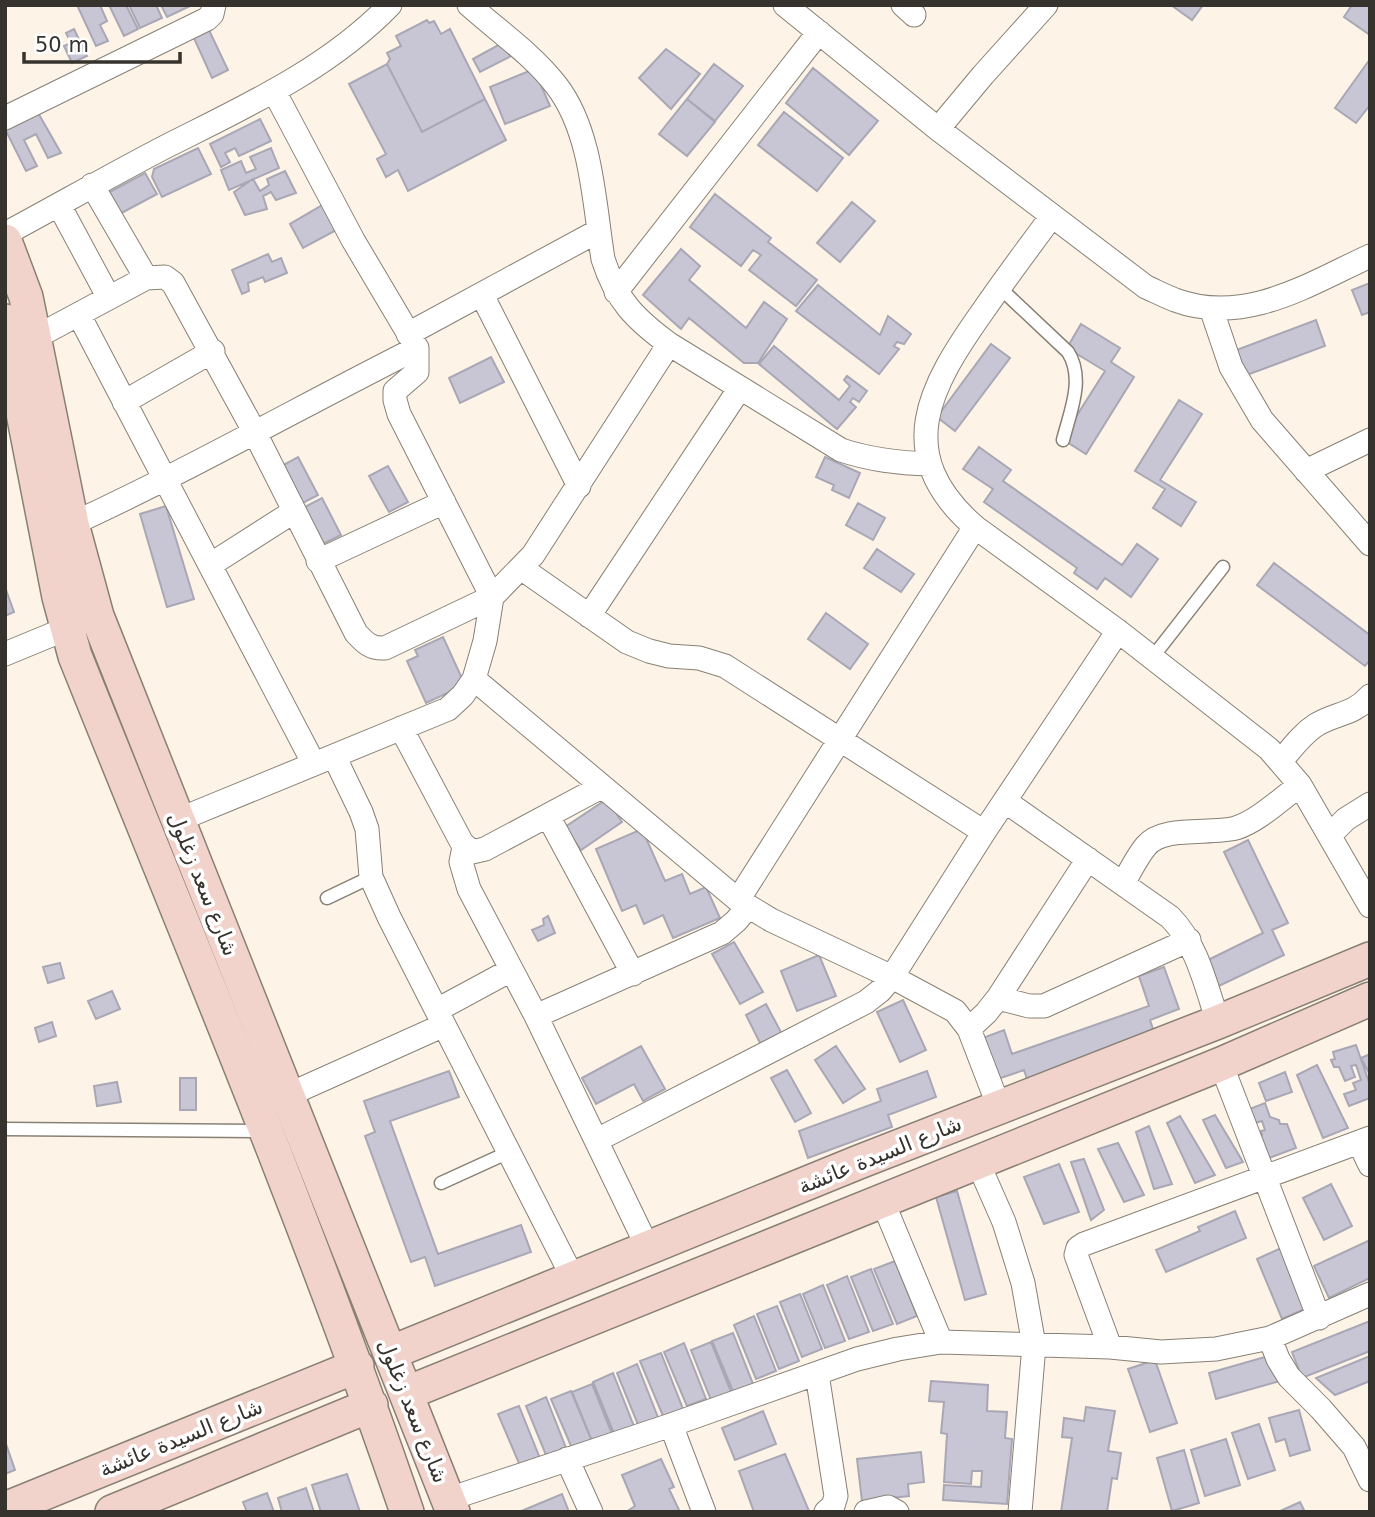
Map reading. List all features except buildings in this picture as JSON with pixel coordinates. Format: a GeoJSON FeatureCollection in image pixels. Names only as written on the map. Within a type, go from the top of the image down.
{"type":"FeatureCollection","features":[{"type":"Feature","properties":{"kind":"street"},"geometry":{"type":"LineString","coordinates":[[5,118],[206,19],[212,14],[214,5]]}},
{"type":"Feature","properties":{"kind":"street"},"geometry":{"type":"LineString","coordinates":[[5,234],[92,185],[274,91],[366,30],[390,5]]}},
{"type":"Feature","properties":{"kind":"street"},"geometry":{"type":"LineString","coordinates":[[469,5],[544,71],[568,103],[584,140],[603,259],[624,305],[644,325],[669,344],[841,450],[894,463],[930,464]]}},
{"type":"Feature","properties":{"kind":"street"},"geometry":{"type":"LineString","coordinates":[[938,129],[1046,5]]}},
{"type":"Feature","properties":{"kind":"street"},"geometry":{"type":"LineString","coordinates":[[789,7],[938,129],[1052,216],[1146,286],[1177,301],[1211,308],[1247,307],[1281,297],[1370,256]]}},
{"type":"Feature","properties":{"kind":"street"},"geometry":{"type":"LineString","coordinates":[[616,292],[818,32]]}},
{"type":"Feature","properties":{"kind":"street"},"geometry":{"type":"LineString","coordinates":[[178,820],[448,709],[463,695],[474,679],[485,641],[492,597],[395,400],[395,391],[416,372],[412,341],[274,91]]}},
{"type":"Feature","properties":{"kind":"street"},"geometry":{"type":"LineString","coordinates":[[92,185],[146,278]]}},
{"type":"Feature","properties":{"kind":"street"},"geometry":{"type":"LineString","coordinates":[[59,205],[109,298]]}},
{"type":"Feature","properties":{"kind":"street"},"geometry":{"type":"LineString","coordinates":[[1052,216],[999,287],[941,376],[929,404],[926,434],[930,464],[940,488],[955,509],[975,527],[1118,631],[1269,749],[1300,785],[1370,906]]}},
{"type":"Feature","properties":{"kind":"street"},"geometry":{"type":"LineString","coordinates":[[72,524],[166,480],[254,431],[412,341],[482,295],[598,231]]}},
{"type":"Feature","properties":{"kind":"street","name":"شارع سعد زغلول"},"geometry":{"type":"LineString","coordinates":[[5,241],[19,273],[36,337],[72,524],[97,616],[451,1505]]}},
{"type":"Feature","properties":{"kind":"street"},"geometry":{"type":"LineString","coordinates":[[36,337],[146,278],[165,277],[173,283],[213,351],[356,633],[367,645],[377,649],[385,648],[492,597],[521,568],[545,538],[669,344]]}},
{"type":"Feature","properties":{"kind":"street"},"geometry":{"type":"LineString","coordinates":[[482,295],[579,486]]}},
{"type":"Feature","properties":{"kind":"street"},"geometry":{"type":"LineString","coordinates":[[1211,308],[1223,348],[1245,394],[1262,420],[1370,544]]}},
{"type":"Feature","properties":{"kind":"street"},"geometry":{"type":"LineString","coordinates":[[79,315],[210,565],[324,760],[361,812],[367,830],[371,877],[573,1278]]}},
{"type":"Feature","properties":{"kind":"street","name":"شارع سعد زغلول"},"geometry":{"type":"LineString","coordinates":[[5,321],[66,629],[357,1366],[407,1512]]}},
{"type":"Feature","properties":{"kind":"street"},"geometry":{"type":"LineString","coordinates":[[124,402],[213,351]]}},
{"type":"Feature","properties":{"kind":"street"},"geometry":{"type":"LineString","coordinates":[[589,616],[740,387]]}},
{"type":"Feature","properties":{"kind":"street"},"geometry":{"type":"LineString","coordinates":[[1306,471],[1370,440]]}},
{"type":"Feature","properties":{"kind":"street"},"geometry":{"type":"LineString","coordinates":[[318,561],[444,502]]}},
{"type":"Feature","properties":{"kind":"street"},"geometry":{"type":"LineString","coordinates":[[210,565],[293,512]]}},
{"type":"Feature","properties":{"kind":"street"},"geometry":{"type":"LineString","coordinates":[[536,1016],[722,933],[736,921],[743,903],[841,739],[975,527]]}},
{"type":"Feature","properties":{"kind":"street"},"geometry":{"type":"LineString","coordinates":[[521,568],[626,642],[669,656],[699,658],[725,666],[984,832]]}},
{"type":"Feature","properties":{"kind":"street"},"geometry":{"type":"LineString","coordinates":[[5,654],[97,616]]}},
{"type":"Feature","properties":{"kind":"street"},"geometry":{"type":"LineString","coordinates":[[597,1140],[866,1002],[880,991],[892,978],[984,832],[1118,631]]}},
{"type":"Feature","properties":{"kind":"street"},"geometry":{"type":"LineString","coordinates":[[474,679],[743,903],[771,920],[955,1011],[969,1029],[999,1107]]}},
{"type":"Feature","properties":{"kind":"street"},"geometry":{"type":"LineString","coordinates":[[1281,761],[1307,732],[1319,723],[1355,710],[1370,696]]}},
{"type":"Feature","properties":{"kind":"street"},"geometry":{"type":"LineString","coordinates":[[401,729],[464,847],[472,852],[480,851],[601,787]]}},
{"type":"Feature","properties":{"kind":"street"},"geometry":{"type":"LineString","coordinates":[[1123,884],[1146,845],[1154,839],[1172,833],[1208,832],[1238,827],[1300,785]]}},
{"type":"Feature","properties":{"kind":"street"},"geometry":{"type":"LineString","coordinates":[[1005,801],[1170,917],[1189,940],[1218,1022]]}},
{"type":"Feature","properties":{"kind":"street"},"geometry":{"type":"LineString","coordinates":[[1330,835],[1346,819],[1370,804]]}},
{"type":"Feature","properties":{"kind":"street"},"geometry":{"type":"LineString","coordinates":[[548,816],[633,974]]}},
{"type":"Feature","properties":{"kind":"street"},"geometry":{"type":"LineString","coordinates":[[464,847],[461,862],[463,877],[536,1016],[648,1248]]}},
{"type":"Feature","properties":{"kind":"street"},"geometry":{"type":"LineString","coordinates":[[969,1029],[998,998],[1088,859]]}},
{"type":"Feature","properties":{"kind":"street"},"geometry":{"type":"LineString","coordinates":[[998,998],[1037,1007],[1053,1004],[1189,940]]}},
{"type":"Feature","properties":{"kind":"street","name":"شارع السيدة عائشة"},"geometry":{"type":"LineString","coordinates":[[390,1353],[1370,959]]}},
{"type":"Feature","properties":{"kind":"street"},"geometry":{"type":"LineString","coordinates":[[288,1095],[440,1017],[510,970]]}},
{"type":"Feature","properties":{"kind":"street","name":"شارع السيدة عائشة"},"geometry":{"type":"LineString","coordinates":[[407,1393],[1146,1095],[1370,999]]}},
{"type":"Feature","properties":{"kind":"street"},"geometry":{"type":"LineString","coordinates":[[1131,1056],[1146,1095]]}},
{"type":"Feature","properties":{"kind":"street"},"geometry":{"type":"LineString","coordinates":[[1221,1064],[1319,1318]]}},
{"type":"Feature","properties":{"kind":"street"},"geometry":{"type":"LineString","coordinates":[[1110,1347],[1076,1255],[1078,1248],[1364,1140],[1370,1165]]}},
{"type":"Feature","properties":{"kind":"street"},"geometry":{"type":"LineString","coordinates":[[978,1163],[1008,1234],[1023,1283],[1034,1345],[1020,1512]]}},
{"type":"Feature","properties":{"kind":"street"},"geometry":{"type":"LineString","coordinates":[[822,1178],[839,1217]]}},
{"type":"Feature","properties":{"kind":"street"},"geometry":{"type":"LineString","coordinates":[[883,1200],[941,1342]]}},
{"type":"Feature","properties":{"kind":"street"},"geometry":{"type":"LineString","coordinates":[[311,1250],[344,1238]]}},
{"type":"Feature","properties":{"kind":"street"},"geometry":{"type":"LineString","coordinates":[[451,1505],[567,1459],[857,1359],[888,1351],[941,1342],[1110,1347],[1161,1352],[1216,1349],[1270,1338],[1370,1294]]}},
{"type":"Feature","properties":{"kind":"street"},"geometry":{"type":"LineString","coordinates":[[459,1325],[478,1364]]}},
{"type":"Feature","properties":{"kind":"street"},"geometry":{"type":"LineString","coordinates":[[1270,1338],[1289,1377],[1354,1447],[1370,1480]]}},
{"type":"Feature","properties":{"kind":"street","name":"شارع السيدة عائشة"},"geometry":{"type":"LineString","coordinates":[[5,1509],[357,1366]]}},
{"type":"Feature","properties":{"kind":"street"},"geometry":{"type":"LineString","coordinates":[[817,1374],[835,1496],[834,1510]]}},
{"type":"Feature","properties":{"kind":"street","name":"شارع السيدة عائشة"},"geometry":{"type":"LineString","coordinates":[[112,1512],[371,1405]]}},
{"type":"Feature","properties":{"kind":"street"},"geometry":{"type":"LineString","coordinates":[[671,1425],[704,1512]]}},
{"type":"Feature","properties":{"kind":"street"},"geometry":{"type":"LineString","coordinates":[[567,1459],[591,1512]]}},
{"type":"Feature","properties":{"kind":"street"},"geometry":{"type":"LineString","coordinates":[[866,1512],[888,1507],[897,1512]]}},
{"type":"Feature","properties":{"kind":"lane"},"geometry":{"type":"LineString","coordinates":[[999,287],[1068,352],[1074,363],[1076,387],[1063,440]]}},
{"type":"Feature","properties":{"kind":"lane"},"geometry":{"type":"LineString","coordinates":[[1152,658],[1223,567]]}},
{"type":"Feature","properties":{"kind":"lane"},"geometry":{"type":"LineString","coordinates":[[327,898],[371,877]]}},
{"type":"Feature","properties":{"kind":"lane"},"geometry":{"type":"LineString","coordinates":[[5,1129],[266,1131]]}},
{"type":"Feature","properties":{"kind":"lane"},"geometry":{"type":"LineString","coordinates":[[441,1183],[509,1152]]}}]}
